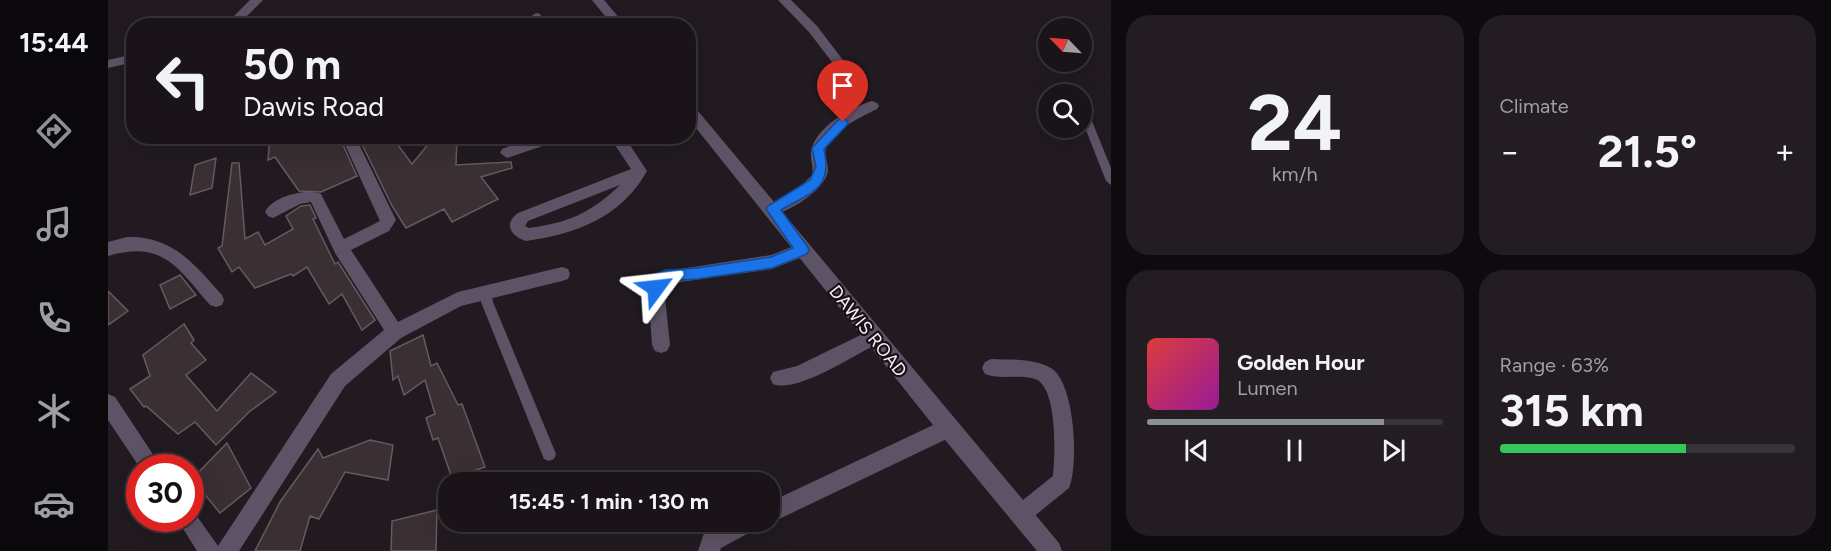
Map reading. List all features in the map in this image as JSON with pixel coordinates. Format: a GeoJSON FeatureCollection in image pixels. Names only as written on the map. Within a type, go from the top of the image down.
{"type":"FeatureCollection","features":[{"type":"Feature","properties":{"kind":"street"},"geometry":{"type":"LineString","coordinates":[[238,18],[257,0]]}},
{"type":"Feature","properties":{"kind":"street"},"geometry":{"type":"LineString","coordinates":[[598,0],[613,18]]}},
{"type":"Feature","properties":{"kind":"street"},"geometry":{"type":"LineString","coordinates":[[784,0],[819,36],[842,67]]}},
{"type":"Feature","properties":{"kind":"street"},"geometry":{"type":"LineString","coordinates":[[246,9],[246,18]]}},
{"type":"Feature","properties":{"kind":"street"},"geometry":{"type":"LineString","coordinates":[[108,64],[126,60]]}},
{"type":"Feature","properties":{"kind":"street"},"geometry":{"type":"LineString","coordinates":[[772,209],[815,184],[822,167],[818,153],[820,145],[843,122],[872,106]]}},
{"type":"Feature","properties":{"kind":"street","name":"DAWIS ROAD"},"geometry":{"type":"LineString","coordinates":[[696,118],[873,337],[1051,551]]}},
{"type":"Feature","properties":{"kind":"street"},"geometry":{"type":"LineString","coordinates":[[341,248],[387,224],[352,144]]}},
{"type":"Feature","properties":{"kind":"street"},"geometry":{"type":"LineString","coordinates":[[507,153],[532,144]]}},
{"type":"Feature","properties":{"kind":"street"},"geometry":{"type":"LineString","coordinates":[[621,144],[640,171]]}},
{"type":"Feature","properties":{"kind":"street"},"geometry":{"type":"LineString","coordinates":[[640,171],[623,194],[582,221],[563,229],[526,235],[517,228],[518,221],[523,217],[640,171]]}},
{"type":"Feature","properties":{"kind":"street"},"geometry":{"type":"LineString","coordinates":[[273,212],[305,196],[311,195],[316,198],[341,248],[395,332]]}},
{"type":"Feature","properties":{"kind":"street"},"geometry":{"type":"LineString","coordinates":[[108,249],[118,245],[158,246],[174,254],[216,300]]}},
{"type":"Feature","properties":{"kind":"street"},"geometry":{"type":"LineString","coordinates":[[661,345],[656,288],[661,278],[772,262],[802,250]]}},
{"type":"Feature","properties":{"kind":"street"},"geometry":{"type":"LineString","coordinates":[[227,551],[338,380],[395,332],[458,299],[562,274]]}},
{"type":"Feature","properties":{"kind":"street"},"geometry":{"type":"LineString","coordinates":[[779,378],[799,374],[873,337]]}},
{"type":"Feature","properties":{"kind":"street"},"geometry":{"type":"LineString","coordinates":[[991,368],[1037,371],[1048,376],[1056,393],[1066,446],[1062,481],[1020,515]]}},
{"type":"Feature","properties":{"kind":"street"},"geometry":{"type":"LineString","coordinates":[[110,411],[142,454]]}},
{"type":"Feature","properties":{"kind":"street"},"geometry":{"type":"LineString","coordinates":[[780,508],[948,428]]}},
{"type":"Feature","properties":{"kind":"street"},"geometry":{"type":"LineString","coordinates":[[196,532],[210,551]]}},
{"type":"Feature","properties":{"kind":"street"},"geometry":{"type":"LineString","coordinates":[[709,551],[712,541],[730,532]]}},
{"type":"Feature","properties":{"kind":"lane"},"geometry":{"type":"LineString","coordinates":[[1092,134],[1111,181]]}},
{"type":"Feature","properties":{"kind":"lane"},"geometry":{"type":"LineString","coordinates":[[486,291],[487,302],[549,454]]}},
{"type":"Feature","properties":{"kind":"building"},"geometry":{"type":"Polygon","coordinates":[[[269,144],[343,144],[357,176],[321,192],[299,191],[275,157],[268,160],[269,144]]]}},
{"type":"Feature","properties":{"kind":"building"},"geometry":{"type":"Polygon","coordinates":[[[362,144],[397,144],[412,164],[428,144],[457,144],[456,165],[511,162],[512,168],[481,177],[498,199],[452,222],[444,209],[406,228],[392,206],[362,144]]]}},
{"type":"Feature","properties":{"kind":"building"},"geometry":{"type":"Polygon","coordinates":[[[216,158],[212,188],[190,195],[195,165],[216,158]]]}},
{"type":"Feature","properties":{"kind":"building"},"geometry":{"type":"Polygon","coordinates":[[[232,163],[239,163],[245,239],[258,232],[265,245],[293,229],[286,216],[301,206],[310,205],[316,218],[313,219],[335,264],[338,262],[375,320],[362,330],[342,294],[329,304],[307,267],[293,276],[291,274],[255,288],[239,267],[232,272],[218,248],[222,246],[232,163]]]}},
{"type":"Feature","properties":{"kind":"building"},"geometry":{"type":"Polygon","coordinates":[[[180,275],[196,295],[170,309],[160,285],[180,275]]]}},
{"type":"Feature","properties":{"kind":"building"},"geometry":{"type":"Polygon","coordinates":[[[108,291],[128,311],[108,325],[108,291]]]}},
{"type":"Feature","properties":{"kind":"building"},"geometry":{"type":"Polygon","coordinates":[[[184,324],[194,340],[191,343],[206,360],[186,375],[217,411],[251,373],[276,392],[249,412],[216,445],[195,422],[178,434],[146,406],[144,407],[130,389],[150,376],[143,355],[184,324]]]}},
{"type":"Feature","properties":{"kind":"building"},"geometry":{"type":"Polygon","coordinates":[[[423,335],[431,366],[437,363],[458,405],[462,404],[485,467],[470,472],[450,472],[438,438],[433,440],[426,418],[435,414],[425,380],[404,395],[398,376],[393,380],[390,351],[423,335]]]}},
{"type":"Feature","properties":{"kind":"building"},"geometry":{"type":"Polygon","coordinates":[[[370,440],[393,445],[388,480],[345,472],[319,519],[310,516],[300,551],[255,551],[280,502],[318,449],[323,458],[370,440]]]}},
{"type":"Feature","properties":{"kind":"building"},"geometry":{"type":"Polygon","coordinates":[[[227,443],[251,488],[220,513],[204,494],[204,467],[227,443]]]}},
{"type":"Feature","properties":{"kind":"building"},"geometry":{"type":"Polygon","coordinates":[[[437,510],[436,551],[391,551],[392,521],[437,510]]]}},
{"type":"Feature","properties":{"kind":"route"},"geometry":{"type":"LineString","coordinates":[[656,288],[657,283],[665,276],[697,274],[772,262],[802,250],[772,209],[805,192],[815,184],[822,167],[818,148],[843,122]]}}]}
